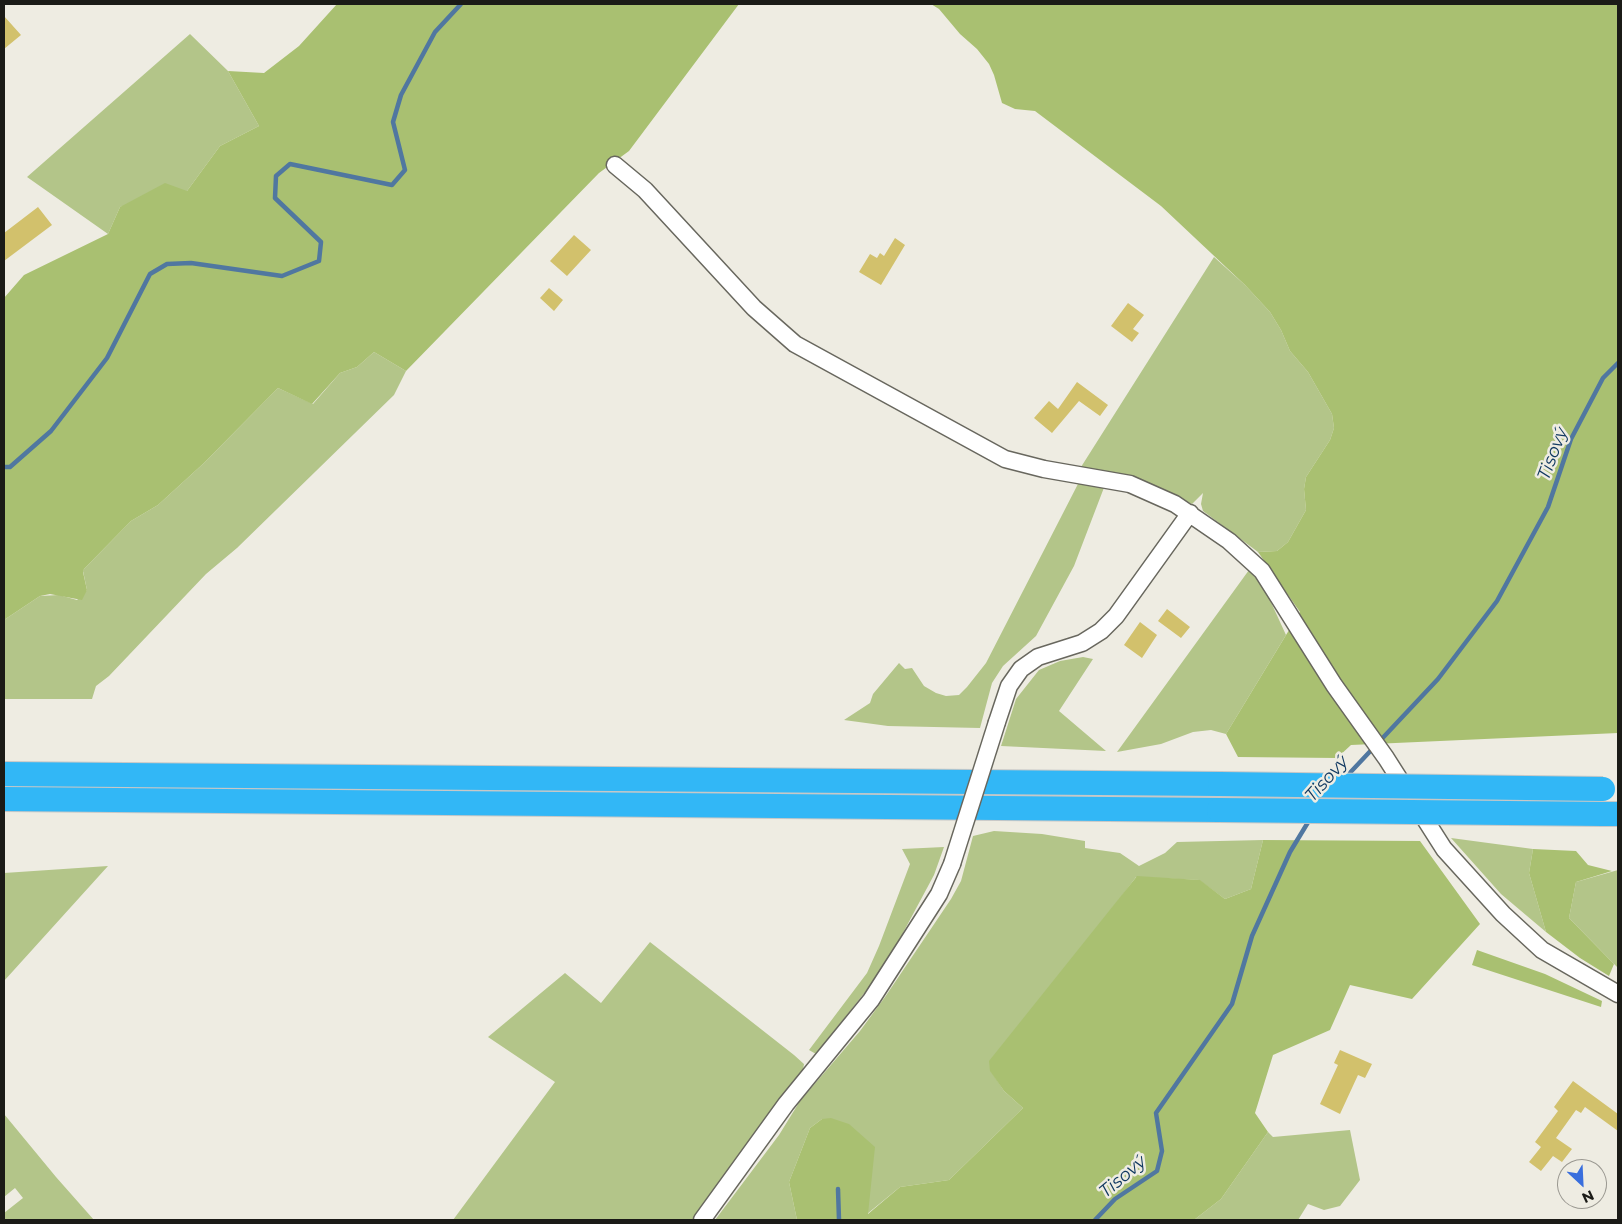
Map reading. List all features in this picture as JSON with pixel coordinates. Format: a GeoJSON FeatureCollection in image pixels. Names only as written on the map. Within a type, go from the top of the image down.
{"type":"FeatureCollection","features":[{"type":"Feature","properties":{"kind":"highway"},"geometry":{"type":"LineString","coordinates":[[4,774],[1611,789]]}},
{"type":"Feature","properties":{"kind":"highway"},"geometry":{"type":"LineString","coordinates":[[4,799],[1611,814]]}},
{"type":"Feature","properties":{"kind":"street"},"geometry":{"type":"LineString","coordinates":[[615,165],[646,190],[754,308],[794,344],[1005,459],[1044,469],[1130,484],[1149,491],[1190,513],[1230,541],[1262,571],[1334,685],[1386,758],[1444,849],[1476,886],[1542,950],[1618,994]]}},
{"type":"Feature","properties":{"kind":"street"},"geometry":{"type":"LineString","coordinates":[[702,1220],[786,1104],[871,1000],[940,894],[952,864],[1009,686],[1021,669],[1038,657],[1082,643],[1101,631],[1116,616],[1190,513]]}},
{"type":"Feature","properties":{"kind":"green space"},"geometry":{"type":"Polygon","coordinates":[[[337,4],[739,4],[629,151],[599,173],[406,371],[374,352],[357,367],[340,373],[312,404],[278,388],[204,463],[158,505],[131,521],[84,569],[87,590],[82,600],[50,594],[40,596],[4,620],[4,298],[24,275],[108,234],[120,207],[165,183],[187,191],[220,146],[259,126],[228,71],[264,73],[299,46],[337,4]]]}},
{"type":"Feature","properties":{"kind":"green space"},"geometry":{"type":"Polygon","coordinates":[[[931,4],[1618,4],[1618,733],[1351,745],[1337,758],[1238,757],[1226,734],[1300,612],[1258,552],[1277,551],[1288,542],[1306,510],[1304,489],[1306,477],[1330,440],[1334,428],[1332,414],[1308,372],[1290,351],[1281,330],[1270,312],[1245,285],[1161,206],[1035,111],[1015,109],[1002,103],[989,64],[939,9],[931,4]]]}},
{"type":"Feature","properties":{"kind":"green space"},"geometry":{"type":"Polygon","coordinates":[[[190,34],[228,71],[259,126],[220,146],[187,191],[120,207],[108,234],[27,177],[190,34]]]}},
{"type":"Feature","properties":{"kind":"green space"},"geometry":{"type":"Polygon","coordinates":[[[1214,257],[1245,285],[1270,312],[1281,330],[1290,351],[1308,372],[1332,414],[1334,428],[1330,440],[1306,477],[1304,489],[1306,510],[1288,542],[1277,551],[1258,552],[1203,511],[1201,504],[1203,493],[1192,504],[1173,495],[1081,467],[1214,257]]]}},
{"type":"Feature","properties":{"kind":"green space"},"geometry":{"type":"Polygon","coordinates":[[[374,352],[406,371],[394,395],[237,548],[206,574],[109,676],[96,686],[92,699],[4,699],[4,620],[40,596],[59,595],[77,600],[87,590],[84,569],[131,521],[158,505],[204,463],[278,388],[313,404],[340,373],[357,367],[374,352]]]}},
{"type":"Feature","properties":{"kind":"green space"},"geometry":{"type":"Polygon","coordinates":[[[1079,482],[1105,485],[1074,566],[1036,636],[1003,666],[992,683],[980,728],[888,726],[844,720],[870,703],[873,694],[899,663],[905,669],[912,668],[924,686],[936,693],[946,696],[959,695],[967,687],[986,663],[1079,482]]]}},
{"type":"Feature","properties":{"kind":"green space"},"geometry":{"type":"Polygon","coordinates":[[[1249,570],[1264,587],[1286,635],[1226,734],[1211,730],[1193,732],[1161,744],[1117,752],[1249,570]]]}},
{"type":"Feature","properties":{"kind":"green space"},"geometry":{"type":"Polygon","coordinates":[[[1083,657],[1093,659],[1059,711],[1106,751],[1001,746],[1016,699],[1039,670],[1060,661],[1083,657]]]}},
{"type":"Feature","properties":{"kind":"green space"},"geometry":{"type":"Polygon","coordinates":[[[994,831],[1042,834],[1085,841],[1085,848],[1120,853],[1139,866],[1165,853],[1177,842],[1263,840],[1251,889],[1225,899],[1199,880],[1136,877],[991,1071],[1004,1091],[1023,1108],[949,1180],[900,1187],[867,1214],[822,1119],[810,1128],[789,1182],[797,1220],[715,1220],[779,1135],[800,1101],[860,1031],[885,997],[951,899],[961,881],[973,836],[994,831]]]}},
{"type":"Feature","properties":{"kind":"green space"},"geometry":{"type":"Polygon","coordinates":[[[1451,838],[1533,849],[1529,873],[1546,932],[1501,894],[1451,838]]]}},
{"type":"Feature","properties":{"kind":"green space"},"geometry":{"type":"Polygon","coordinates":[[[1263,840],[1420,841],[1480,924],[1412,999],[1350,985],[1330,1030],[1273,1055],[1255,1113],[1268,1132],[1221,1199],[1194,1220],[797,1220],[789,1182],[810,1128],[822,1119],[831,1118],[849,1124],[875,1147],[868,1214],[900,1187],[949,1180],[1023,1108],[1004,1091],[990,1071],[989,1061],[1137,876],[1200,880],[1225,899],[1251,889],[1263,840]]]}},
{"type":"Feature","properties":{"kind":"green space"},"geometry":{"type":"Polygon","coordinates":[[[944,847],[934,875],[897,944],[873,982],[816,1054],[809,1050],[867,973],[910,864],[902,849],[944,847]]]}},
{"type":"Feature","properties":{"kind":"green space"},"geometry":{"type":"Polygon","coordinates":[[[1533,849],[1576,851],[1588,865],[1612,871],[1576,882],[1569,918],[1614,964],[1609,976],[1580,958],[1546,932],[1529,873],[1533,849]]]}},
{"type":"Feature","properties":{"kind":"green space"},"geometry":{"type":"Polygon","coordinates":[[[108,866],[4,981],[4,873],[108,866]]]}},
{"type":"Feature","properties":{"kind":"green space"},"geometry":{"type":"Polygon","coordinates":[[[1618,870],[1618,968],[1569,918],[1576,882],[1618,870]]]}},
{"type":"Feature","properties":{"kind":"green space"},"geometry":{"type":"Polygon","coordinates":[[[650,942],[794,1055],[804,1064],[803,1070],[694,1220],[453,1220],[555,1082],[488,1037],[565,973],[601,1003],[650,942]]]}},
{"type":"Feature","properties":{"kind":"green space"},"geometry":{"type":"Polygon","coordinates":[[[1477,950],[1545,974],[1602,1001],[1601,1007],[1472,965],[1477,950]]]}},
{"type":"Feature","properties":{"kind":"green space"},"geometry":{"type":"Polygon","coordinates":[[[4,1114],[94,1220],[4,1220],[4,1213],[23,1198],[15,1188],[4,1197],[4,1114]]]}},
{"type":"Feature","properties":{"kind":"green space"},"geometry":{"type":"Polygon","coordinates":[[[1350,1130],[1360,1180],[1340,1206],[1324,1210],[1308,1204],[1298,1220],[1194,1220],[1221,1199],[1268,1132],[1273,1137],[1350,1130]]]}},
{"type":"Feature","properties":{"kind":"building"},"geometry":{"type":"Polygon","coordinates":[[[4,16],[21,35],[4,49],[4,16]]]}},
{"type":"Feature","properties":{"kind":"building"},"geometry":{"type":"Polygon","coordinates":[[[38,207],[52,225],[4,261],[4,233],[38,207]]]}},
{"type":"Feature","properties":{"kind":"building"},"geometry":{"type":"Polygon","coordinates":[[[574,235],[591,250],[567,276],[550,261],[574,235]]]}},
{"type":"Feature","properties":{"kind":"building"},"geometry":{"type":"Polygon","coordinates":[[[895,238],[905,245],[881,285],[859,272],[870,254],[877,258],[880,253],[884,256],[895,238]]]}},
{"type":"Feature","properties":{"kind":"building"},"geometry":{"type":"Polygon","coordinates":[[[549,288],[563,300],[554,311],[540,298],[549,288]]]}},
{"type":"Feature","properties":{"kind":"building"},"geometry":{"type":"Polygon","coordinates":[[[1128,303],[1144,315],[1133,329],[1139,333],[1132,342],[1111,326],[1128,303]]]}},
{"type":"Feature","properties":{"kind":"building"},"geometry":{"type":"Polygon","coordinates":[[[1077,382],[1108,405],[1100,416],[1079,401],[1052,433],[1034,418],[1049,401],[1058,409],[1077,382]]]}},
{"type":"Feature","properties":{"kind":"building"},"geometry":{"type":"Polygon","coordinates":[[[1167,609],[1190,627],[1181,638],[1158,621],[1167,609]]]}},
{"type":"Feature","properties":{"kind":"building"},"geometry":{"type":"Polygon","coordinates":[[[1140,622],[1157,635],[1142,658],[1124,645],[1140,622]]]}},
{"type":"Feature","properties":{"kind":"building"},"geometry":{"type":"Polygon","coordinates":[[[1340,1050],[1372,1064],[1365,1078],[1358,1075],[1340,1114],[1320,1104],[1338,1065],[1334,1063],[1340,1050]]]}},
{"type":"Feature","properties":{"kind":"building"},"geometry":{"type":"Polygon","coordinates":[[[1573,1081],[1618,1114],[1618,1131],[1585,1107],[1581,1113],[1576,1110],[1556,1138],[1572,1149],[1564,1159],[1558,1159],[1553,1156],[1541,1171],[1529,1162],[1541,1147],[1535,1142],[1558,1111],[1554,1107],[1573,1081]]]}},
{"type":"Feature","properties":{"kind":"waterway"},"geometry":{"type":"LineString","coordinates":[[4,467],[10,467],[51,431],[107,358],[150,274],[167,264],[191,263],[282,276],[319,261],[321,242],[275,198],[276,176],[290,164],[392,185],[405,170],[393,122],[401,95],[435,32],[461,4]]}},
{"type":"Feature","properties":{"kind":"waterway","name":"Tisový"},"geometry":{"type":"LineString","coordinates":[[1346,777],[1438,679],[1497,601],[1548,507],[1571,439],[1603,378],[1618,363]]}},
{"type":"Feature","properties":{"kind":"waterway","name":"Tisový"},"geometry":{"type":"LineString","coordinates":[[1095,1220],[1115,1199],[1157,1171],[1162,1151],[1156,1113],[1232,1004],[1252,936],[1290,852],[1310,819]]}},
{"type":"Feature","properties":{"kind":"waterway"},"geometry":{"type":"LineString","coordinates":[[838,1189],[839,1220]]}}]}
